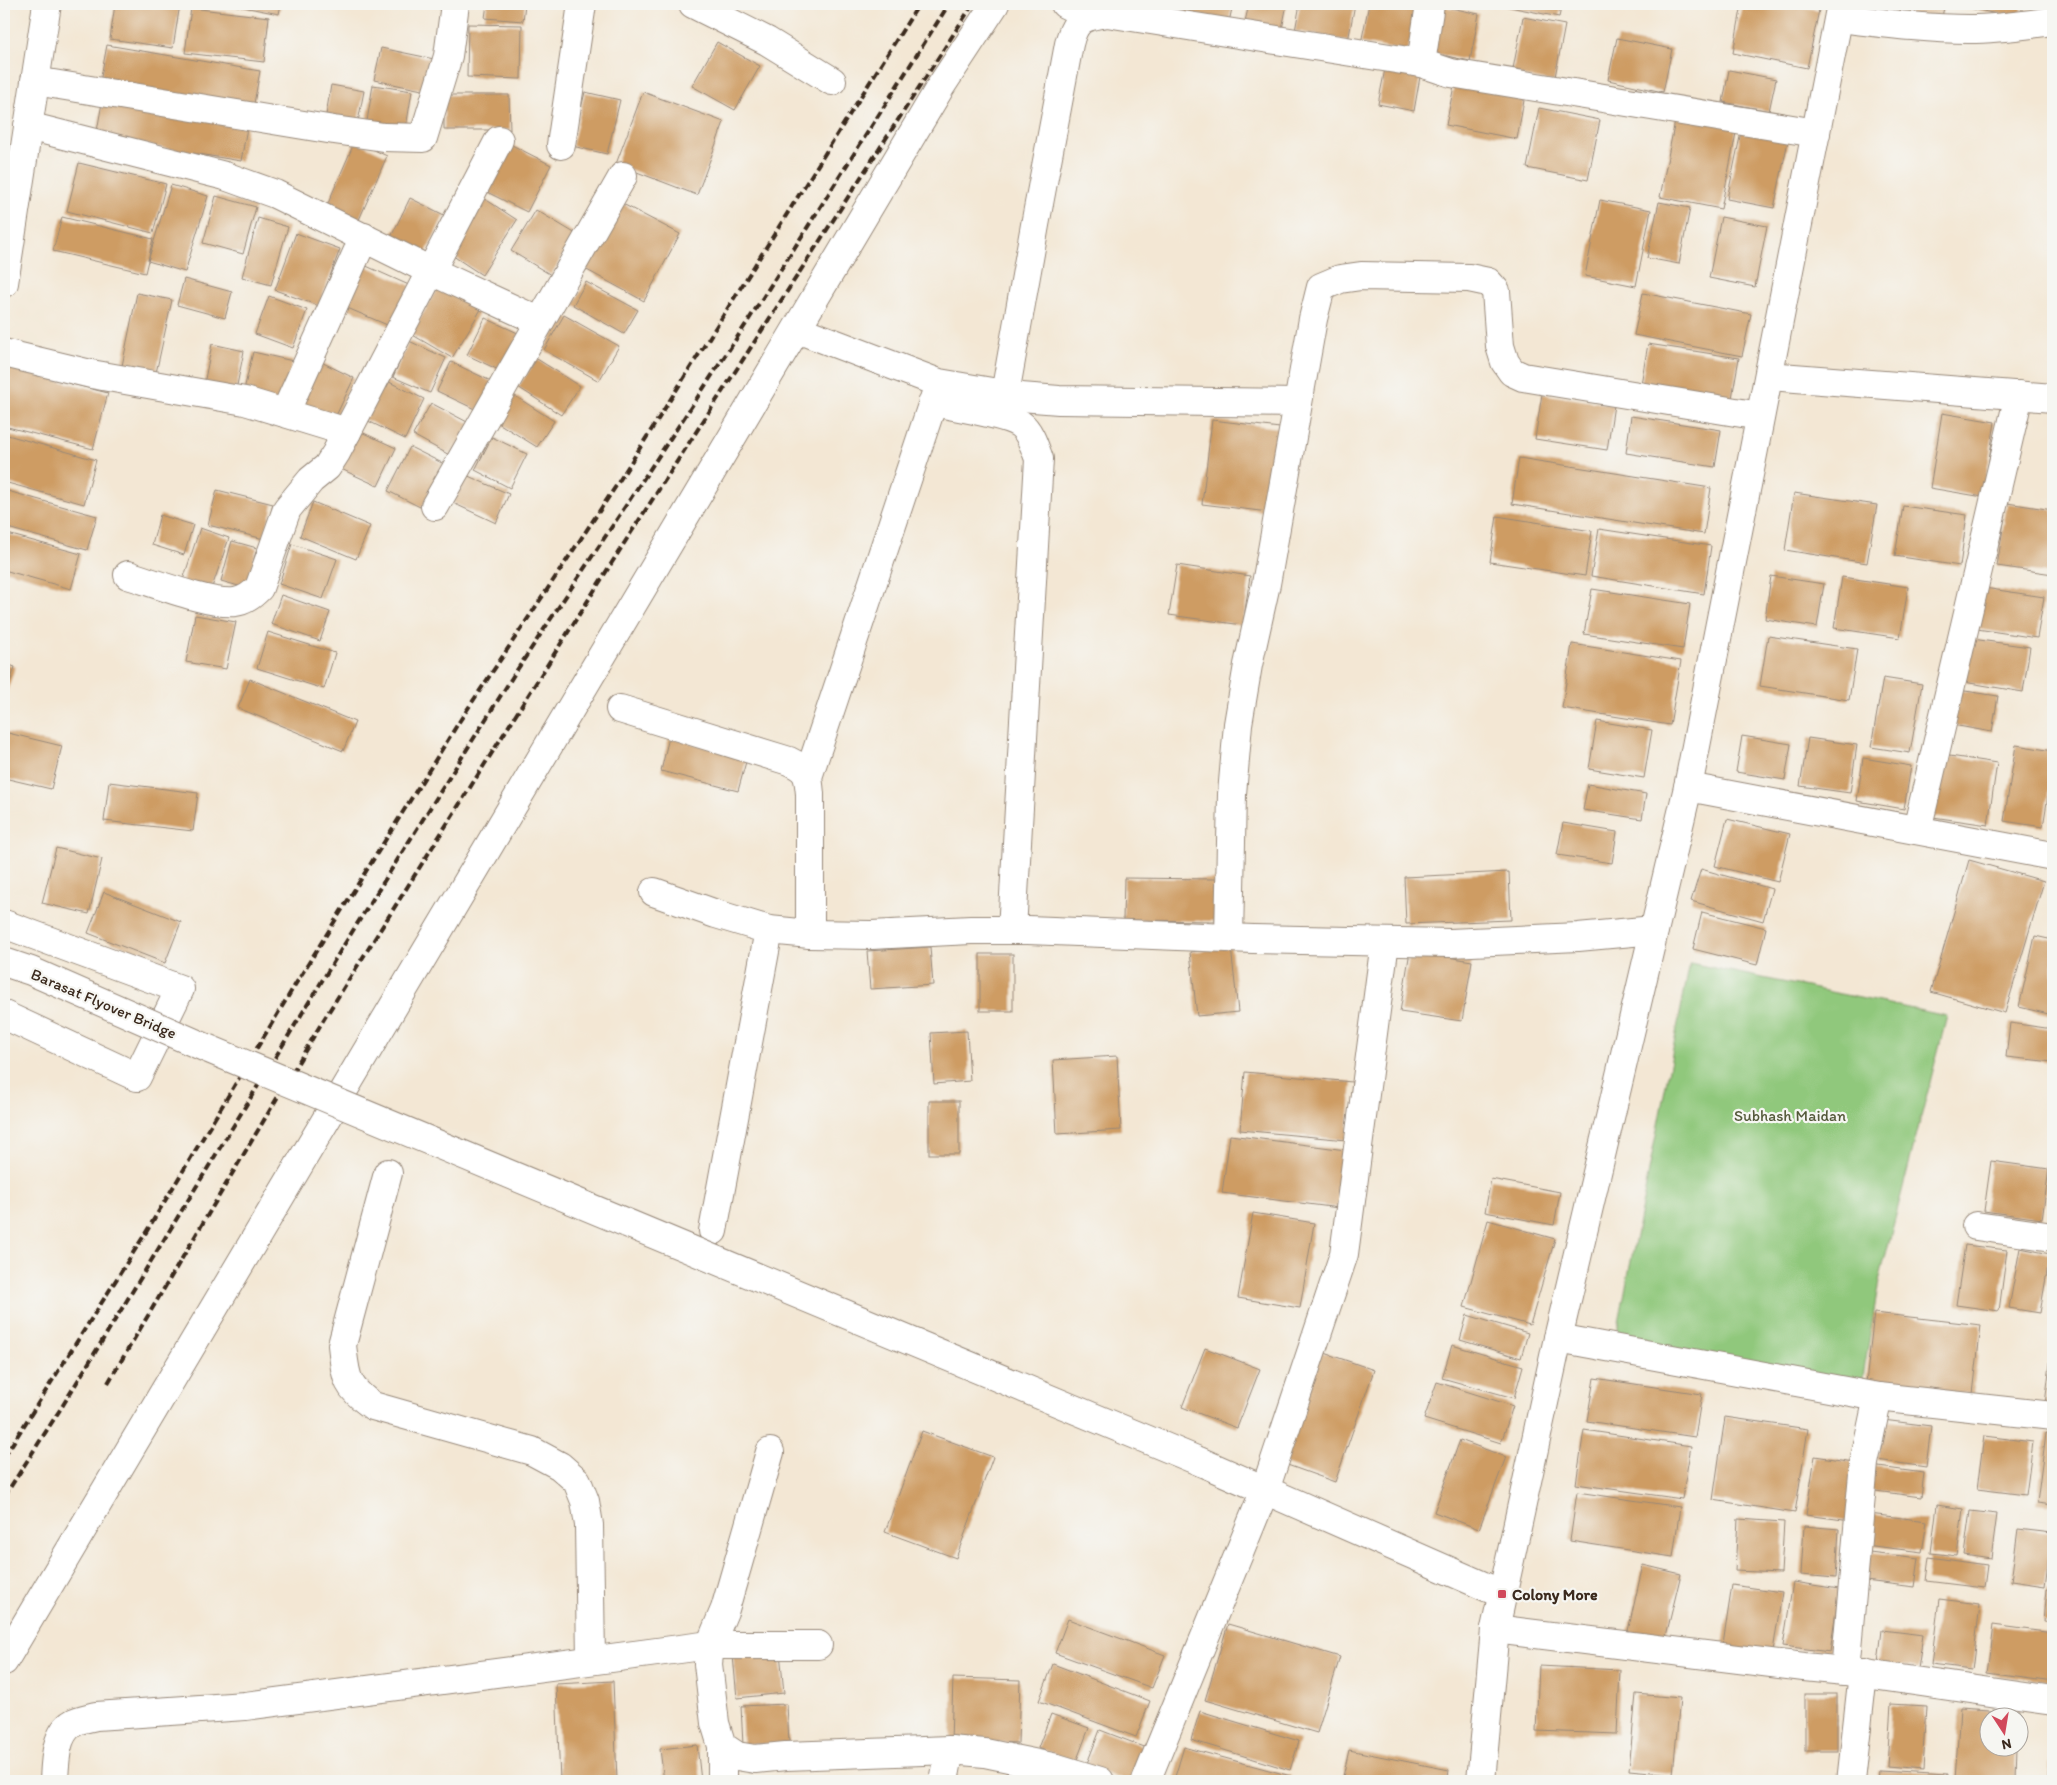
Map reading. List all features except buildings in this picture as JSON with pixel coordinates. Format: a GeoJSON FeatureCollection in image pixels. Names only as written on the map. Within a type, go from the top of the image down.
{"type":"FeatureCollection","features":[{"type":"Feature","properties":{"kind":"main road"},"geometry":{"type":"LineString","coordinates":[[4,282],[10,196],[28,126],[47,4]]}},
{"type":"Feature","properties":{"kind":"main road"},"geometry":{"type":"LineString","coordinates":[[35,81],[334,130],[384,137],[423,138],[448,56],[455,4]]}},
{"type":"Feature","properties":{"kind":"main road"},"geometry":{"type":"LineString","coordinates":[[561,144],[582,4]]}},
{"type":"Feature","properties":{"kind":"main road"},"geometry":{"type":"LineString","coordinates":[[693,4],[766,41],[832,81]]}},
{"type":"Feature","properties":{"kind":"main road"},"geometry":{"type":"LineString","coordinates":[[4,1661],[941,86],[995,4]]}},
{"type":"Feature","properties":{"kind":"main road"},"geometry":{"type":"LineString","coordinates":[[1421,63],[1430,4]]}},
{"type":"Feature","properties":{"kind":"main road"},"geometry":{"type":"LineString","coordinates":[[1005,394],[1034,225],[1077,10],[1107,13],[1421,63],[1451,72],[1816,133]]}},
{"type":"Feature","properties":{"kind":"main road"},"geometry":{"type":"LineString","coordinates":[[1481,1781],[1495,1629],[1502,1594],[1558,1338],[1688,787],[1840,11],[1926,28],[2003,28],[2053,21]]}},
{"type":"Feature","properties":{"kind":"main road"},"geometry":{"type":"LineString","coordinates":[[28,126],[224,176],[275,194],[430,271],[539,321]]}},
{"type":"Feature","properties":{"kind":"main road"},"geometry":{"type":"LineString","coordinates":[[128,575],[217,602],[237,602],[250,596],[258,588],[287,509],[311,480],[327,467],[347,432],[498,140]]}},
{"type":"Feature","properties":{"kind":"main road"},"geometry":{"type":"LineString","coordinates":[[435,506],[623,176]]}},
{"type":"Feature","properties":{"kind":"main road"},"geometry":{"type":"LineString","coordinates":[[285,413],[364,237]]}},
{"type":"Feature","properties":{"kind":"main road"},"geometry":{"type":"LineString","coordinates":[[1229,938],[1232,794],[1238,724],[1248,665],[1266,584],[1313,318],[1321,287],[1340,279],[1361,276],[1470,278],[1488,282],[1496,291],[1500,346],[1505,362],[1512,372],[1523,377],[1760,416]]}},
{"type":"Feature","properties":{"kind":"main road"},"geometry":{"type":"LineString","coordinates":[[797,329],[936,392],[1021,424],[1033,442],[1038,458],[1038,501],[1012,930]]}},
{"type":"Feature","properties":{"kind":"main road"},"geometry":{"type":"LineString","coordinates":[[4,353],[91,374],[245,401],[347,432]]}},
{"type":"Feature","properties":{"kind":"main road"},"geometry":{"type":"LineString","coordinates":[[1769,376],[2053,398]]}},
{"type":"Feature","properties":{"kind":"main road"},"geometry":{"type":"LineString","coordinates":[[936,392],[1005,394],[1059,400],[1298,403]]}},
{"type":"Feature","properties":{"kind":"main road"},"geometry":{"type":"LineString","coordinates":[[810,934],[808,777],[936,392]]}},
{"type":"Feature","properties":{"kind":"main road"},"geometry":{"type":"LineString","coordinates":[[1917,830],[2020,395]]}},
{"type":"Feature","properties":{"kind":"main road"},"geometry":{"type":"LineString","coordinates":[[620,708],[789,761],[803,767],[808,777]]}},
{"type":"Feature","properties":{"kind":"main road"},"geometry":{"type":"LineString","coordinates":[[1688,787],[2053,856]]}},
{"type":"Feature","properties":{"kind":"main road"},"geometry":{"type":"LineString","coordinates":[[654,892],[769,930],[810,934],[871,935],[1012,930],[1229,938],[1450,943],[1578,937],[1654,930]]}},
{"type":"Feature","properties":{"kind":"main road"},"geometry":{"type":"LineString","coordinates":[[4,924],[180,989],[137,1077],[4,1015]]}},
{"type":"Feature","properties":{"kind":"main road"},"geometry":{"type":"LineString","coordinates":[[713,1231],[769,930]]}},
{"type":"Feature","properties":{"kind":"main road"},"geometry":{"type":"LineString","coordinates":[[1146,1781],[1265,1490],[1344,1254],[1385,942]]}},
{"type":"Feature","properties":{"kind":"main road","name":"Barasat Flyover Bridge"},"geometry":{"type":"LineString","coordinates":[[4,962],[31,971],[204,1047],[1201,1462],[1502,1594]]}},
{"type":"Feature","properties":{"kind":"main road"},"geometry":{"type":"LineString","coordinates":[[388,1173],[342,1345],[345,1374],[355,1393],[373,1406],[532,1451],[560,1466],[577,1481],[585,1500],[589,1525],[592,1660]]}},
{"type":"Feature","properties":{"kind":"main road"},"geometry":{"type":"LineString","coordinates":[[1976,1226],[2053,1237]]}},
{"type":"Feature","properties":{"kind":"main road"},"geometry":{"type":"LineString","coordinates":[[1558,1338],[1878,1397],[2053,1416]]}},
{"type":"Feature","properties":{"kind":"main road"},"geometry":{"type":"LineString","coordinates":[[1850,1781],[1864,1463],[1878,1397]]}},
{"type":"Feature","properties":{"kind":"main road"},"geometry":{"type":"LineString","coordinates":[[722,1781],[722,1746],[715,1724],[708,1664],[710,1645],[725,1610],[770,1452]]}},
{"type":"Feature","properties":{"kind":"main road"},"geometry":{"type":"LineString","coordinates":[[1495,1629],[1854,1672],[2053,1701]]}},
{"type":"Feature","properties":{"kind":"main road"},"geometry":{"type":"LineString","coordinates":[[54,1781],[55,1763],[61,1737],[72,1723],[96,1716],[245,1706],[710,1645],[818,1645]]}},
{"type":"Feature","properties":{"kind":"main road"},"geometry":{"type":"LineString","coordinates":[[722,1746],[737,1756],[755,1759],[786,1756],[950,1750],[985,1752],[1100,1781]]}},
{"type":"Feature","properties":{"kind":"main road"},"geometry":{"type":"LineString","coordinates":[[944,1781],[950,1750]]}},
{"type":"Feature","properties":{"kind":"green space","name":"Subhash Maidan"},"geometry":{"type":"Polygon","coordinates":[[[1690,963],[1947,1016],[1879,1281],[1861,1389],[1615,1342],[1690,963]]]}},
{"type":"Feature","properties":{"kind":"railway"},"geometry":{"type":"LineString","coordinates":[[4,1457],[145,1234],[295,985],[459,722],[616,486],[919,4]]}},
{"type":"Feature","properties":{"kind":"railway"},"geometry":{"type":"LineString","coordinates":[[4,1497],[63,1405],[342,948],[513,676],[748,321],[949,4]]}},
{"type":"Feature","properties":{"kind":"railway"},"geometry":{"type":"LineString","coordinates":[[108,1383],[324,1019],[623,545],[973,4]]}},
{"type":"Feature","properties":{"kind":"place","name":"Colony More"},"geometry":{"type":"Point","coordinates":[1502,1594]}}]}
